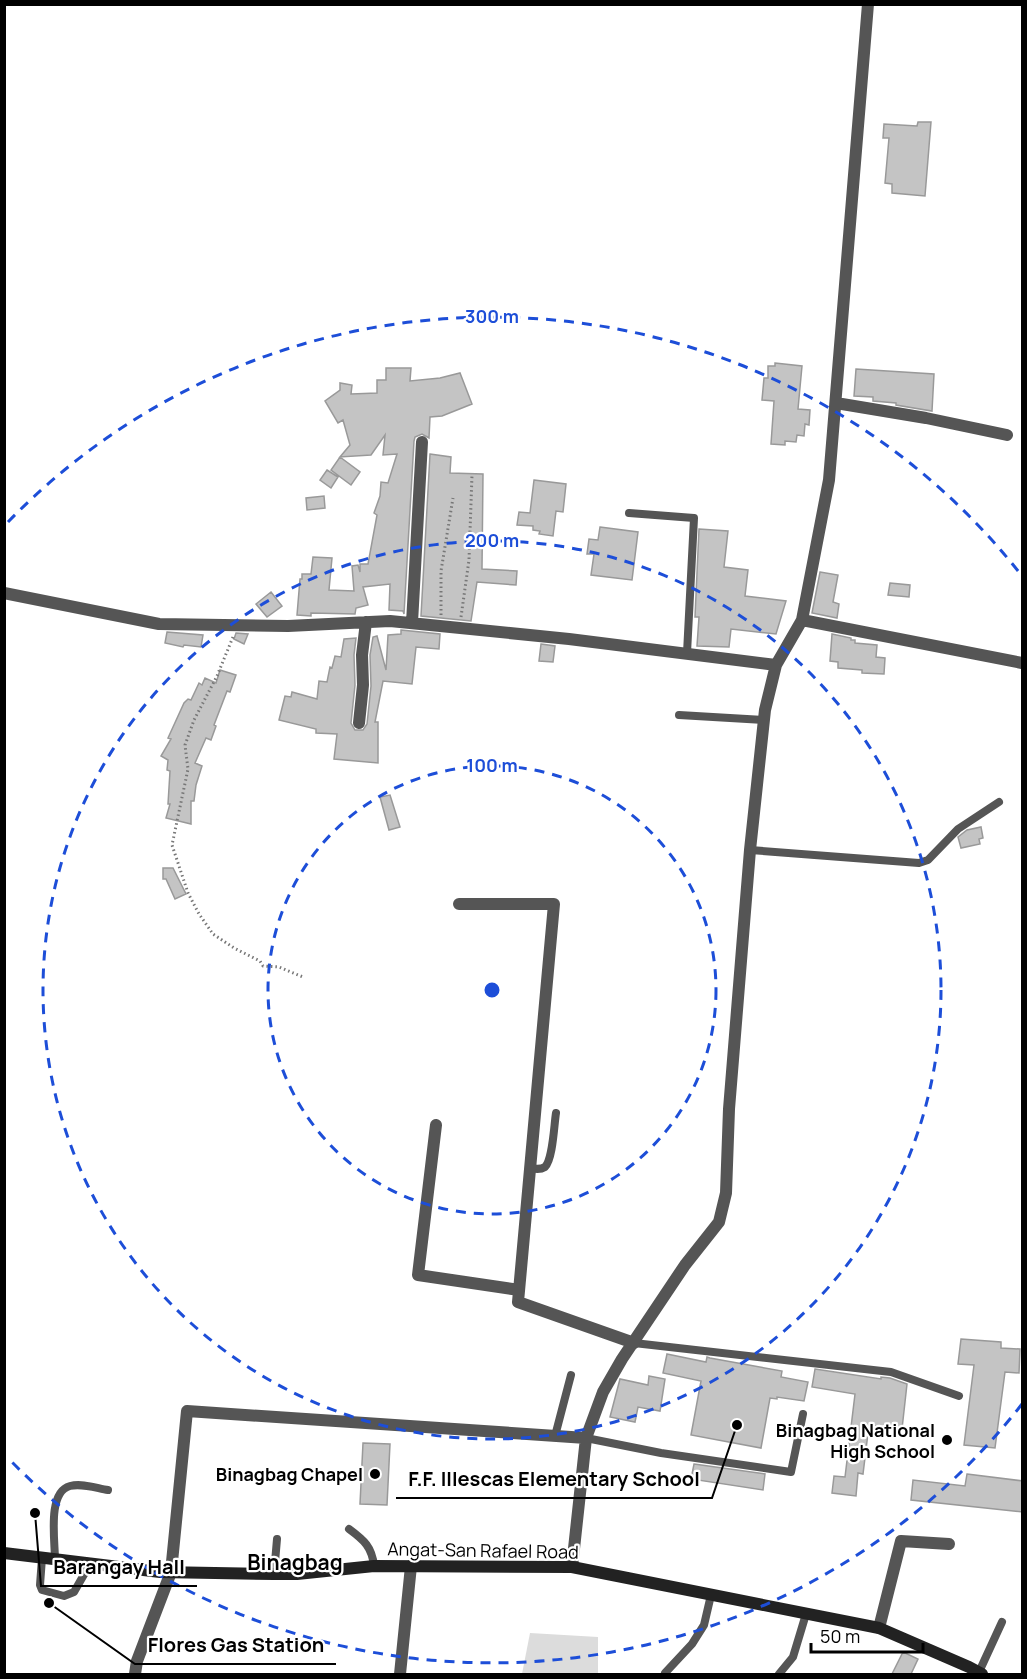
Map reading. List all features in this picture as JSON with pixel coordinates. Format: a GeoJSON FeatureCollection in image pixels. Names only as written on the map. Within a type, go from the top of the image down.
{"type":"FeatureCollection","features":[{"type":"Feature","properties":{"kind":"main road","name":"Angat-San Rafael Road"},"geometry":{"type":"LineString","coordinates":[[4,1553],[171,1572],[297,1574],[374,1566],[572,1567],[879,1628],[973,1672]]}},
{"type":"Feature","properties":{"kind":"street"},"geometry":{"type":"LineString","coordinates":[[572,1567],[586,1438],[603,1392],[622,1359],[685,1265],[719,1222],[726,1194],[729,1109],[750,850],[764,720],[776,665],[802,620],[829,480],[868,4]]}},
{"type":"Feature","properties":{"kind":"street"},"geometry":{"type":"LineString","coordinates":[[836,403],[926,418],[1007,435]]}},
{"type":"Feature","properties":{"kind":"street"},"geometry":{"type":"LineString","coordinates":[[412,623],[422,442]]}},
{"type":"Feature","properties":{"kind":"street"},"geometry":{"type":"LineString","coordinates":[[4,593],[159,624],[288,626],[366,622],[412,623],[776,665]]}},
{"type":"Feature","properties":{"kind":"street"},"geometry":{"type":"LineString","coordinates":[[802,620],[1023,663]]}},
{"type":"Feature","properties":{"kind":"street"},"geometry":{"type":"LineString","coordinates":[[359,723],[366,622]]}},
{"type":"Feature","properties":{"kind":"street"},"geometry":{"type":"LineString","coordinates":[[459,904],[555,904],[518,1302],[634,1343]]}},
{"type":"Feature","properties":{"kind":"street"},"geometry":{"type":"LineString","coordinates":[[436,1125],[418,1275],[519,1290]]}},
{"type":"Feature","properties":{"kind":"street"},"geometry":{"type":"LineString","coordinates":[[135,1674],[137,1661],[171,1572],[187,1411],[586,1438]]}},
{"type":"Feature","properties":{"kind":"street"},"geometry":{"type":"LineString","coordinates":[[879,1628],[902,1541],[949,1544]]}},
{"type":"Feature","properties":{"kind":"street"},"geometry":{"type":"LineString","coordinates":[[400,1674],[411,1566]]}},
{"type":"Feature","properties":{"kind":"lane"},"geometry":{"type":"LineString","coordinates":[[628,513],[694,518],[687,653]]}},
{"type":"Feature","properties":{"kind":"lane"},"geometry":{"type":"LineString","coordinates":[[679,715],[764,720]]}},
{"type":"Feature","properties":{"kind":"lane"},"geometry":{"type":"LineString","coordinates":[[750,850],[918,863],[928,860],[958,829],[999,802]]}},
{"type":"Feature","properties":{"kind":"lane"},"geometry":{"type":"LineString","coordinates":[[530,1168],[544,1167],[549,1160],[556,1113]]}},
{"type":"Feature","properties":{"kind":"lane"},"geometry":{"type":"LineString","coordinates":[[634,1343],[891,1372],[959,1396]]}},
{"type":"Feature","properties":{"kind":"lane"},"geometry":{"type":"LineString","coordinates":[[555,1436],[571,1375]]}},
{"type":"Feature","properties":{"kind":"lane"},"geometry":{"type":"LineString","coordinates":[[586,1438],[661,1453],[791,1472],[803,1414]]}},
{"type":"Feature","properties":{"kind":"lane"},"geometry":{"type":"LineString","coordinates":[[55,1560],[54,1518],[56,1501],[60,1492],[69,1486],[108,1490]]}},
{"type":"Feature","properties":{"kind":"lane"},"geometry":{"type":"LineString","coordinates":[[348,1529],[363,1539],[368,1546],[374,1566]]}},
{"type":"Feature","properties":{"kind":"lane"},"geometry":{"type":"LineString","coordinates":[[274,1574],[277,1539]]}},
{"type":"Feature","properties":{"kind":"lane"},"geometry":{"type":"LineString","coordinates":[[42,1558],[40,1585],[42,1590],[64,1596],[74,1592],[90,1563]]}},
{"type":"Feature","properties":{"kind":"lane"},"geometry":{"type":"LineString","coordinates":[[665,1673],[692,1644],[704,1625],[711,1595]]}},
{"type":"Feature","properties":{"kind":"lane"},"geometry":{"type":"LineString","coordinates":[[779,1674],[793,1657],[806,1614]]}},
{"type":"Feature","properties":{"kind":"lane"},"geometry":{"type":"LineString","coordinates":[[973,1672],[1002,1622]]}},
{"type":"Feature","properties":{"kind":"path"},"geometry":{"type":"LineString","coordinates":[[460,628],[469,560],[472,475]]}},
{"type":"Feature","properties":{"kind":"path"},"geometry":{"type":"LineString","coordinates":[[440,626],[441,571],[453,498]]}},
{"type":"Feature","properties":{"kind":"path"},"geometry":{"type":"LineString","coordinates":[[238,625],[217,676],[194,720],[185,745],[188,769],[172,844],[188,893],[213,934],[260,961],[263,966],[279,967],[303,977]]}},
{"type":"Feature","properties":{"kind":"shaded area"},"geometry":{"type":"Polygon","coordinates":[[[530,1633],[598,1637],[598,1674],[522,1674],[530,1633]]]}},
{"type":"Feature","properties":{"kind":"building"},"geometry":{"type":"Polygon","coordinates":[[[918,122],[931,122],[925,196],[892,193],[892,184],[885,183],[889,138],[883,138],[884,124],[917,126],[918,122]]]}},
{"type":"Feature","properties":{"kind":"building"},"geometry":{"type":"Polygon","coordinates":[[[775,363],[802,366],[798,409],[810,410],[809,425],[805,424],[804,436],[797,435],[796,442],[785,441],[785,445],[771,444],[774,401],[762,400],[764,378],[768,378],[768,366],[775,366],[775,363]]]}},
{"type":"Feature","properties":{"kind":"building"},"geometry":{"type":"Polygon","coordinates":[[[386,368],[411,368],[410,381],[460,373],[472,404],[442,416],[430,417],[429,438],[422,434],[415,437],[404,614],[403,611],[389,610],[390,584],[363,587],[368,605],[356,608],[355,614],[297,615],[300,579],[302,579],[302,574],[311,574],[313,557],[332,558],[329,590],[354,591],[352,566],[358,565],[360,572],[360,564],[368,564],[377,515],[374,513],[380,496],[381,482],[388,483],[397,454],[383,455],[385,435],[371,455],[340,457],[350,445],[343,420],[338,423],[325,401],[340,390],[340,383],[352,385],[351,394],[377,393],[377,380],[386,380],[386,368]]]}},
{"type":"Feature","properties":{"kind":"building"},"geometry":{"type":"Polygon","coordinates":[[[856,369],[934,374],[932,411],[896,405],[896,403],[873,401],[873,397],[854,396],[856,369]]]}},
{"type":"Feature","properties":{"kind":"building"},"geometry":{"type":"Polygon","coordinates":[[[430,454],[451,457],[450,473],[483,474],[482,569],[517,571],[516,585],[477,582],[471,621],[421,616],[430,454]]]}},
{"type":"Feature","properties":{"kind":"building"},"geometry":{"type":"Polygon","coordinates":[[[340,457],[360,472],[351,485],[331,470],[340,457]]]}},
{"type":"Feature","properties":{"kind":"building"},"geometry":{"type":"Polygon","coordinates":[[[327,470],[338,477],[331,488],[320,480],[327,470]]]}},
{"type":"Feature","properties":{"kind":"building"},"geometry":{"type":"Polygon","coordinates":[[[534,480],[566,484],[563,512],[556,511],[553,536],[539,534],[540,531],[533,530],[533,526],[517,525],[519,512],[530,513],[534,480]]]}},
{"type":"Feature","properties":{"kind":"building"},"geometry":{"type":"Polygon","coordinates":[[[324,496],[325,508],[307,510],[306,498],[324,496]]]}},
{"type":"Feature","properties":{"kind":"building"},"geometry":{"type":"Polygon","coordinates":[[[600,527],[638,532],[632,580],[591,575],[594,554],[587,554],[589,539],[598,540],[600,527]]]}},
{"type":"Feature","properties":{"kind":"building"},"geometry":{"type":"Polygon","coordinates":[[[699,529],[728,531],[724,567],[748,570],[745,596],[786,601],[776,634],[731,629],[729,647],[697,646],[699,617],[695,617],[699,529]]]}},
{"type":"Feature","properties":{"kind":"building"},"geometry":{"type":"Polygon","coordinates":[[[820,572],[838,575],[833,602],[839,604],[837,618],[812,613],[820,572]]]}},
{"type":"Feature","properties":{"kind":"building"},"geometry":{"type":"Polygon","coordinates":[[[890,583],[910,585],[909,597],[888,595],[890,583]]]}},
{"type":"Feature","properties":{"kind":"building"},"geometry":{"type":"Polygon","coordinates":[[[271,592],[282,606],[267,617],[256,604],[271,592]]]}},
{"type":"Feature","properties":{"kind":"building"},"geometry":{"type":"Polygon","coordinates":[[[401,630],[440,634],[439,649],[416,647],[412,684],[383,681],[375,722],[378,722],[378,763],[334,759],[337,734],[316,733],[316,729],[279,720],[285,696],[291,697],[292,692],[317,699],[319,681],[327,682],[335,656],[341,657],[344,639],[356,638],[351,723],[355,730],[363,730],[367,724],[373,637],[377,636],[386,670],[388,635],[401,634],[401,630]]]}},
{"type":"Feature","properties":{"kind":"building"},"geometry":{"type":"Polygon","coordinates":[[[167,632],[203,635],[201,647],[184,645],[183,647],[165,643],[167,632]]]}},
{"type":"Feature","properties":{"kind":"building"},"geometry":{"type":"Polygon","coordinates":[[[236,633],[248,634],[244,644],[234,639],[236,633]]]}},
{"type":"Feature","properties":{"kind":"building"},"geometry":{"type":"Polygon","coordinates":[[[832,634],[851,638],[855,640],[855,643],[877,645],[876,657],[885,658],[884,674],[862,673],[862,670],[838,668],[838,662],[830,661],[832,634]]]}},
{"type":"Feature","properties":{"kind":"building"},"geometry":{"type":"Polygon","coordinates":[[[541,644],[555,646],[553,662],[539,661],[541,644]]]}},
{"type":"Feature","properties":{"kind":"building"},"geometry":{"type":"Polygon","coordinates":[[[220,670],[236,675],[230,692],[227,691],[214,725],[216,726],[211,740],[206,738],[195,763],[202,766],[194,801],[191,801],[191,824],[166,818],[170,804],[168,804],[170,771],[167,770],[168,760],[161,756],[171,739],[168,738],[184,703],[188,699],[191,700],[199,683],[202,685],[205,678],[216,683],[220,670]]]}},
{"type":"Feature","properties":{"kind":"building"},"geometry":{"type":"Polygon","coordinates":[[[390,795],[400,827],[389,830],[380,797],[390,795]]]}},
{"type":"Feature","properties":{"kind":"building"},"geometry":{"type":"Polygon","coordinates":[[[981,827],[983,838],[979,839],[980,844],[961,848],[958,837],[967,830],[981,827]]]}},
{"type":"Feature","properties":{"kind":"building"},"geometry":{"type":"Polygon","coordinates":[[[163,868],[173,868],[186,894],[175,899],[166,879],[163,879],[163,868]]]}},
{"type":"Feature","properties":{"kind":"building"},"geometry":{"type":"Polygon","coordinates":[[[961,1339],[1001,1342],[1001,1348],[1020,1349],[1019,1373],[1005,1372],[995,1448],[964,1445],[974,1365],[958,1364],[961,1339]]]}},
{"type":"Feature","properties":{"kind":"building"},"geometry":{"type":"Polygon","coordinates":[[[667,1354],[706,1362],[707,1357],[782,1371],[781,1377],[808,1382],[804,1401],[770,1398],[761,1448],[691,1435],[701,1381],[663,1373],[667,1354]]]}},
{"type":"Feature","properties":{"kind":"building"},"geometry":{"type":"Polygon","coordinates":[[[815,1369],[881,1379],[881,1377],[890,1378],[907,1384],[902,1429],[869,1425],[863,1474],[858,1473],[856,1496],[832,1493],[834,1476],[845,1477],[855,1394],[812,1387],[815,1369]]]}},
{"type":"Feature","properties":{"kind":"building"},"geometry":{"type":"Polygon","coordinates":[[[649,1376],[665,1379],[660,1411],[638,1407],[635,1422],[610,1417],[620,1379],[648,1385],[649,1376]]]}},
{"type":"Feature","properties":{"kind":"building","name":"Binagbag Chapel"},"geometry":{"type":"Polygon","coordinates":[[[363,1443],[390,1444],[387,1505],[360,1504],[363,1443]]]}},
{"type":"Feature","properties":{"kind":"building"},"geometry":{"type":"Polygon","coordinates":[[[694,1464],[765,1474],[763,1490],[691,1479],[694,1464]]]}},
{"type":"Feature","properties":{"kind":"building"},"geometry":{"type":"Polygon","coordinates":[[[967,1474],[1023,1481],[1023,1512],[911,1500],[913,1480],[965,1486],[967,1474]]]}},
{"type":"Feature","properties":{"kind":"building"},"geometry":{"type":"Polygon","coordinates":[[[903,1652],[918,1659],[911,1674],[892,1674],[903,1652]]]}},
{"type":"Feature","properties":{"kind":"place","name":"F.F. Illescas Elementary School"},"geometry":{"type":"Point","coordinates":[737,1425]}},
{"type":"Feature","properties":{"kind":"place","name":"Binagbag National High School"},"geometry":{"type":"Point","coordinates":[947,1440]}},
{"type":"Feature","properties":{"kind":"place","name":"Binagbag Chapel"},"geometry":{"type":"Point","coordinates":[375,1474]}},
{"type":"Feature","properties":{"kind":"place","name":"Barangay Hall"},"geometry":{"type":"Point","coordinates":[35,1513]}},
{"type":"Feature","properties":{"kind":"place","name":"Flores Gas Station"},"geometry":{"type":"Point","coordinates":[49,1603]}},
{"type":"Feature","properties":{"kind":"district","name":"Binagbag"},"geometry":{"type":"Point","coordinates":[295,1562]}}]}
